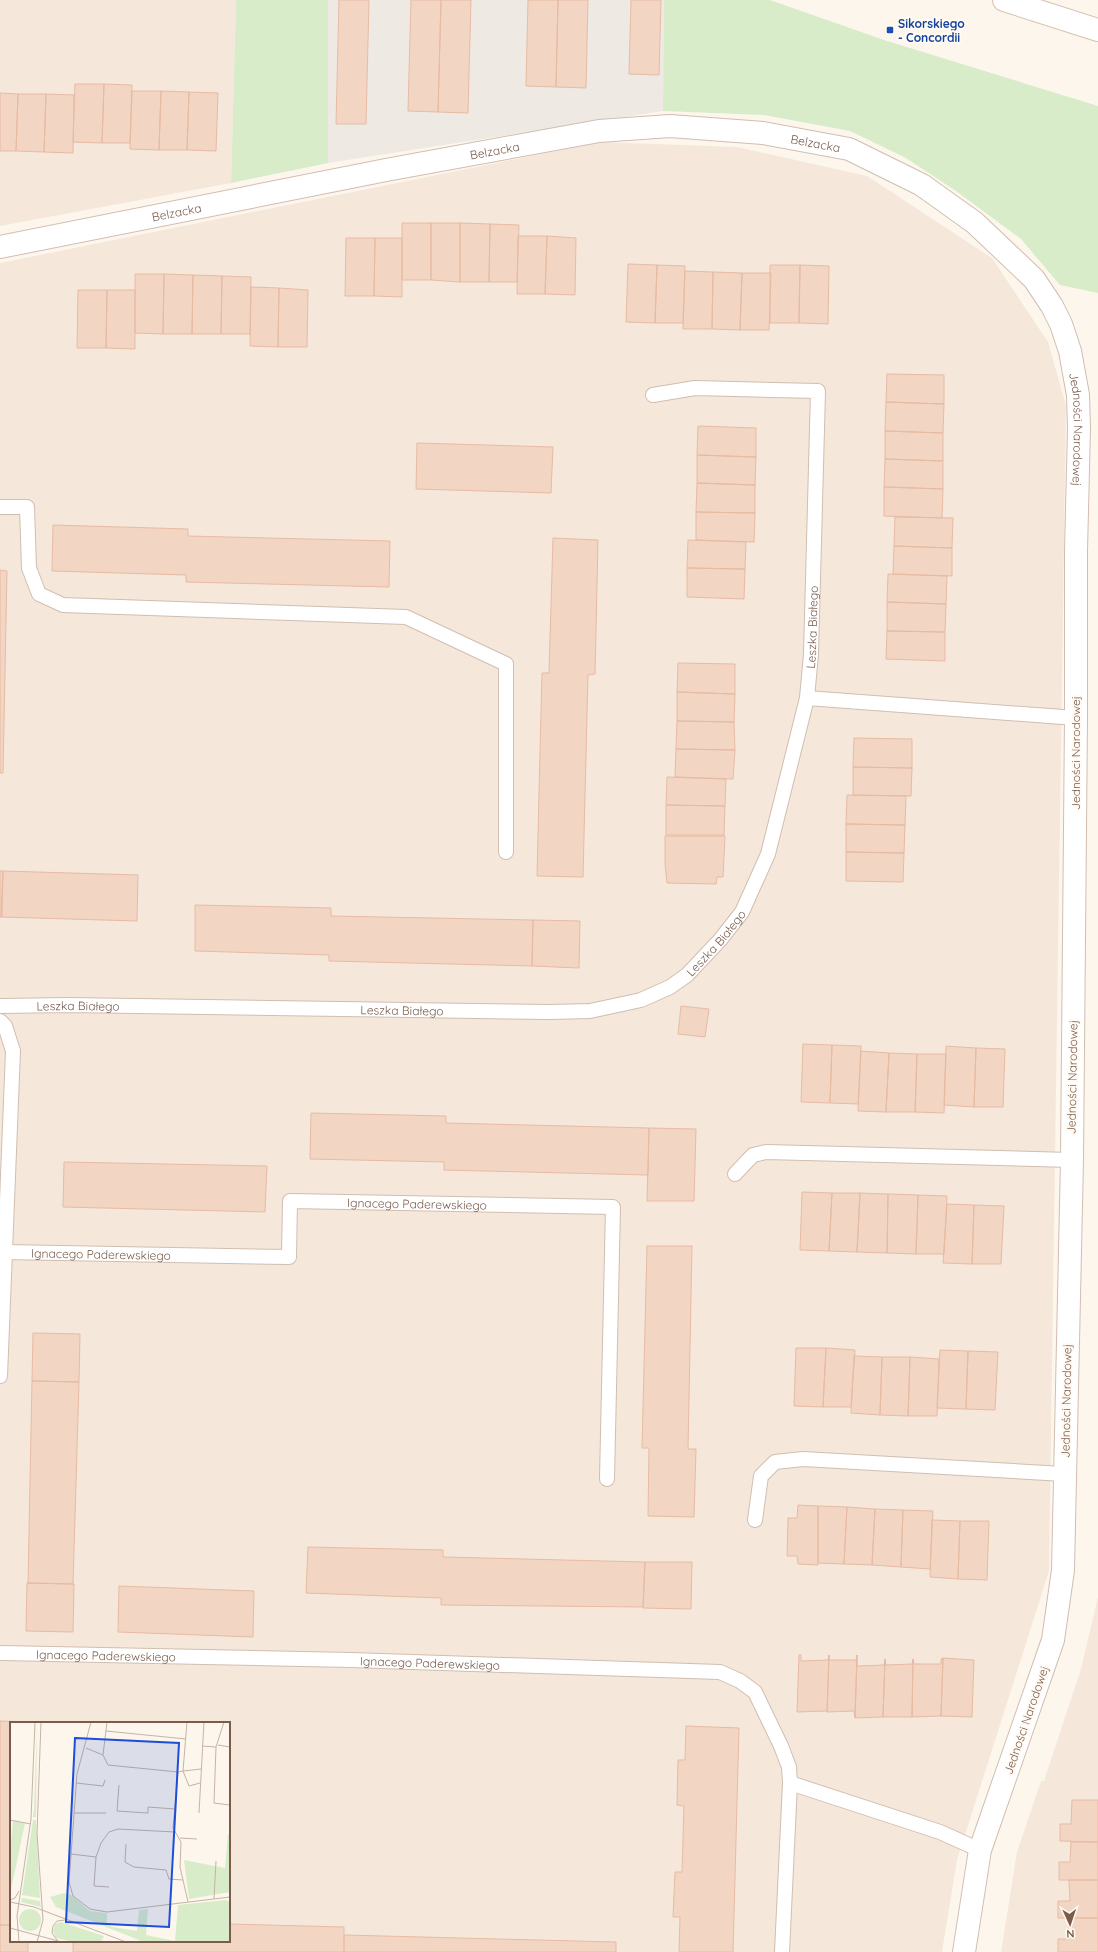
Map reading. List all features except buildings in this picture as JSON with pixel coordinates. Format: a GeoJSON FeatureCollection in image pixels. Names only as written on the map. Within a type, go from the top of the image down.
{"type":"FeatureCollection","features":[{"type":"Feature","properties":{"kind":"street"},"geometry":{"type":"LineString","coordinates":[[1004,0],[1098,30]]}},
{"type":"Feature","properties":{"kind":"street"},"geometry":{"type":"LineString","coordinates":[[1036,10],[1098,15]]}},
{"type":"Feature","properties":{"kind":"street","name":"Belzacka"},"geometry":{"type":"LineString","coordinates":[[0,246],[378,172],[599,131],[670,126],[763,133],[849,149],[922,184],[975,223]]}},
{"type":"Feature","properties":{"kind":"street","name":"Jedności Narodowej"},"geometry":{"type":"LineString","coordinates":[[964,1952],[980,1850],[1053,1640],[1063,1570],[1072,1160],[1076,552],[1079,428],[1078,395],[1075,374],[1061,324],[1034,279],[975,223]]}},
{"type":"Feature","properties":{"kind":"lane","name":"Leszka Białego"},"geometry":{"type":"LineString","coordinates":[[0,1006],[69,1005],[550,1012],[590,1011],[641,1000],[670,987],[687,975],[720,940],[742,912],[768,854],[807,698],[811,654],[818,391],[695,388],[653,395]]}},
{"type":"Feature","properties":{"kind":"lane"},"geometry":{"type":"LineString","coordinates":[[0,507],[27,507],[29,568],[39,594],[62,605],[406,617],[506,664],[506,852]]}},
{"type":"Feature","properties":{"kind":"lane"},"geometry":{"type":"LineString","coordinates":[[807,698],[1076,718]]}},
{"type":"Feature","properties":{"kind":"lane"},"geometry":{"type":"LineString","coordinates":[[0,1021],[5,1026],[13,1051],[0,1376]]}},
{"type":"Feature","properties":{"kind":"lane"},"geometry":{"type":"LineString","coordinates":[[735,1174],[753,1155],[766,1152],[1072,1160]]}},
{"type":"Feature","properties":{"kind":"lane","name":"Ignacego Paderewskiego"},"geometry":{"type":"LineString","coordinates":[[4,1252],[289,1257],[290,1201],[613,1207],[607,1479]]}},
{"type":"Feature","properties":{"kind":"lane"},"geometry":{"type":"LineString","coordinates":[[755,1520],[761,1476],[775,1462],[803,1459],[1064,1474]]}},
{"type":"Feature","properties":{"kind":"lane","name":"Ignacego Paderewskiego"},"geometry":{"type":"LineString","coordinates":[[0,1653],[359,1660],[720,1672],[740,1681],[755,1692],[781,1746],[789,1767],[790,1783],[782,1952]]}},
{"type":"Feature","properties":{"kind":"lane"},"geometry":{"type":"LineString","coordinates":[[790,1783],[940,1832],[980,1850]]}},
{"type":"Feature","properties":{"kind":"shaded area"},"geometry":{"type":"Polygon","coordinates":[[[0,0],[236,0],[231,183],[0,226],[0,0]]]}},
{"type":"Feature","properties":{"kind":"shaded area"},"geometry":{"type":"Polygon","coordinates":[[[328,0],[664,0],[663,111],[328,163],[328,0]]]}},
{"type":"Feature","properties":{"kind":"shaded area"},"geometry":{"type":"Polygon","coordinates":[[[600,142],[737,147],[867,176],[992,258],[1048,342],[1066,406],[1049,1571],[957,1860],[942,1952],[0,1952],[0,263],[600,142]]]}},
{"type":"Feature","properties":{"kind":"shaded area"},"geometry":{"type":"Polygon","coordinates":[[[1098,1597],[1098,1952],[1001,1952],[1017,1852],[1041,1781],[1044,1781],[1081,1669],[1098,1597]]]}},
{"type":"Feature","properties":{"kind":"green space"},"geometry":{"type":"Polygon","coordinates":[[[236,0],[328,0],[328,163],[231,183],[236,0]]]}},
{"type":"Feature","properties":{"kind":"green space"},"geometry":{"type":"Polygon","coordinates":[[[664,0],[770,0],[884,40],[1098,106],[1098,293],[1060,285],[1021,239],[956,191],[906,158],[850,131],[764,115],[663,111],[664,0]]]}},
{"type":"Feature","properties":{"kind":"place","name":"Sikorskiego - Concordii"},"geometry":{"type":"Point","coordinates":[890,30]}}]}
